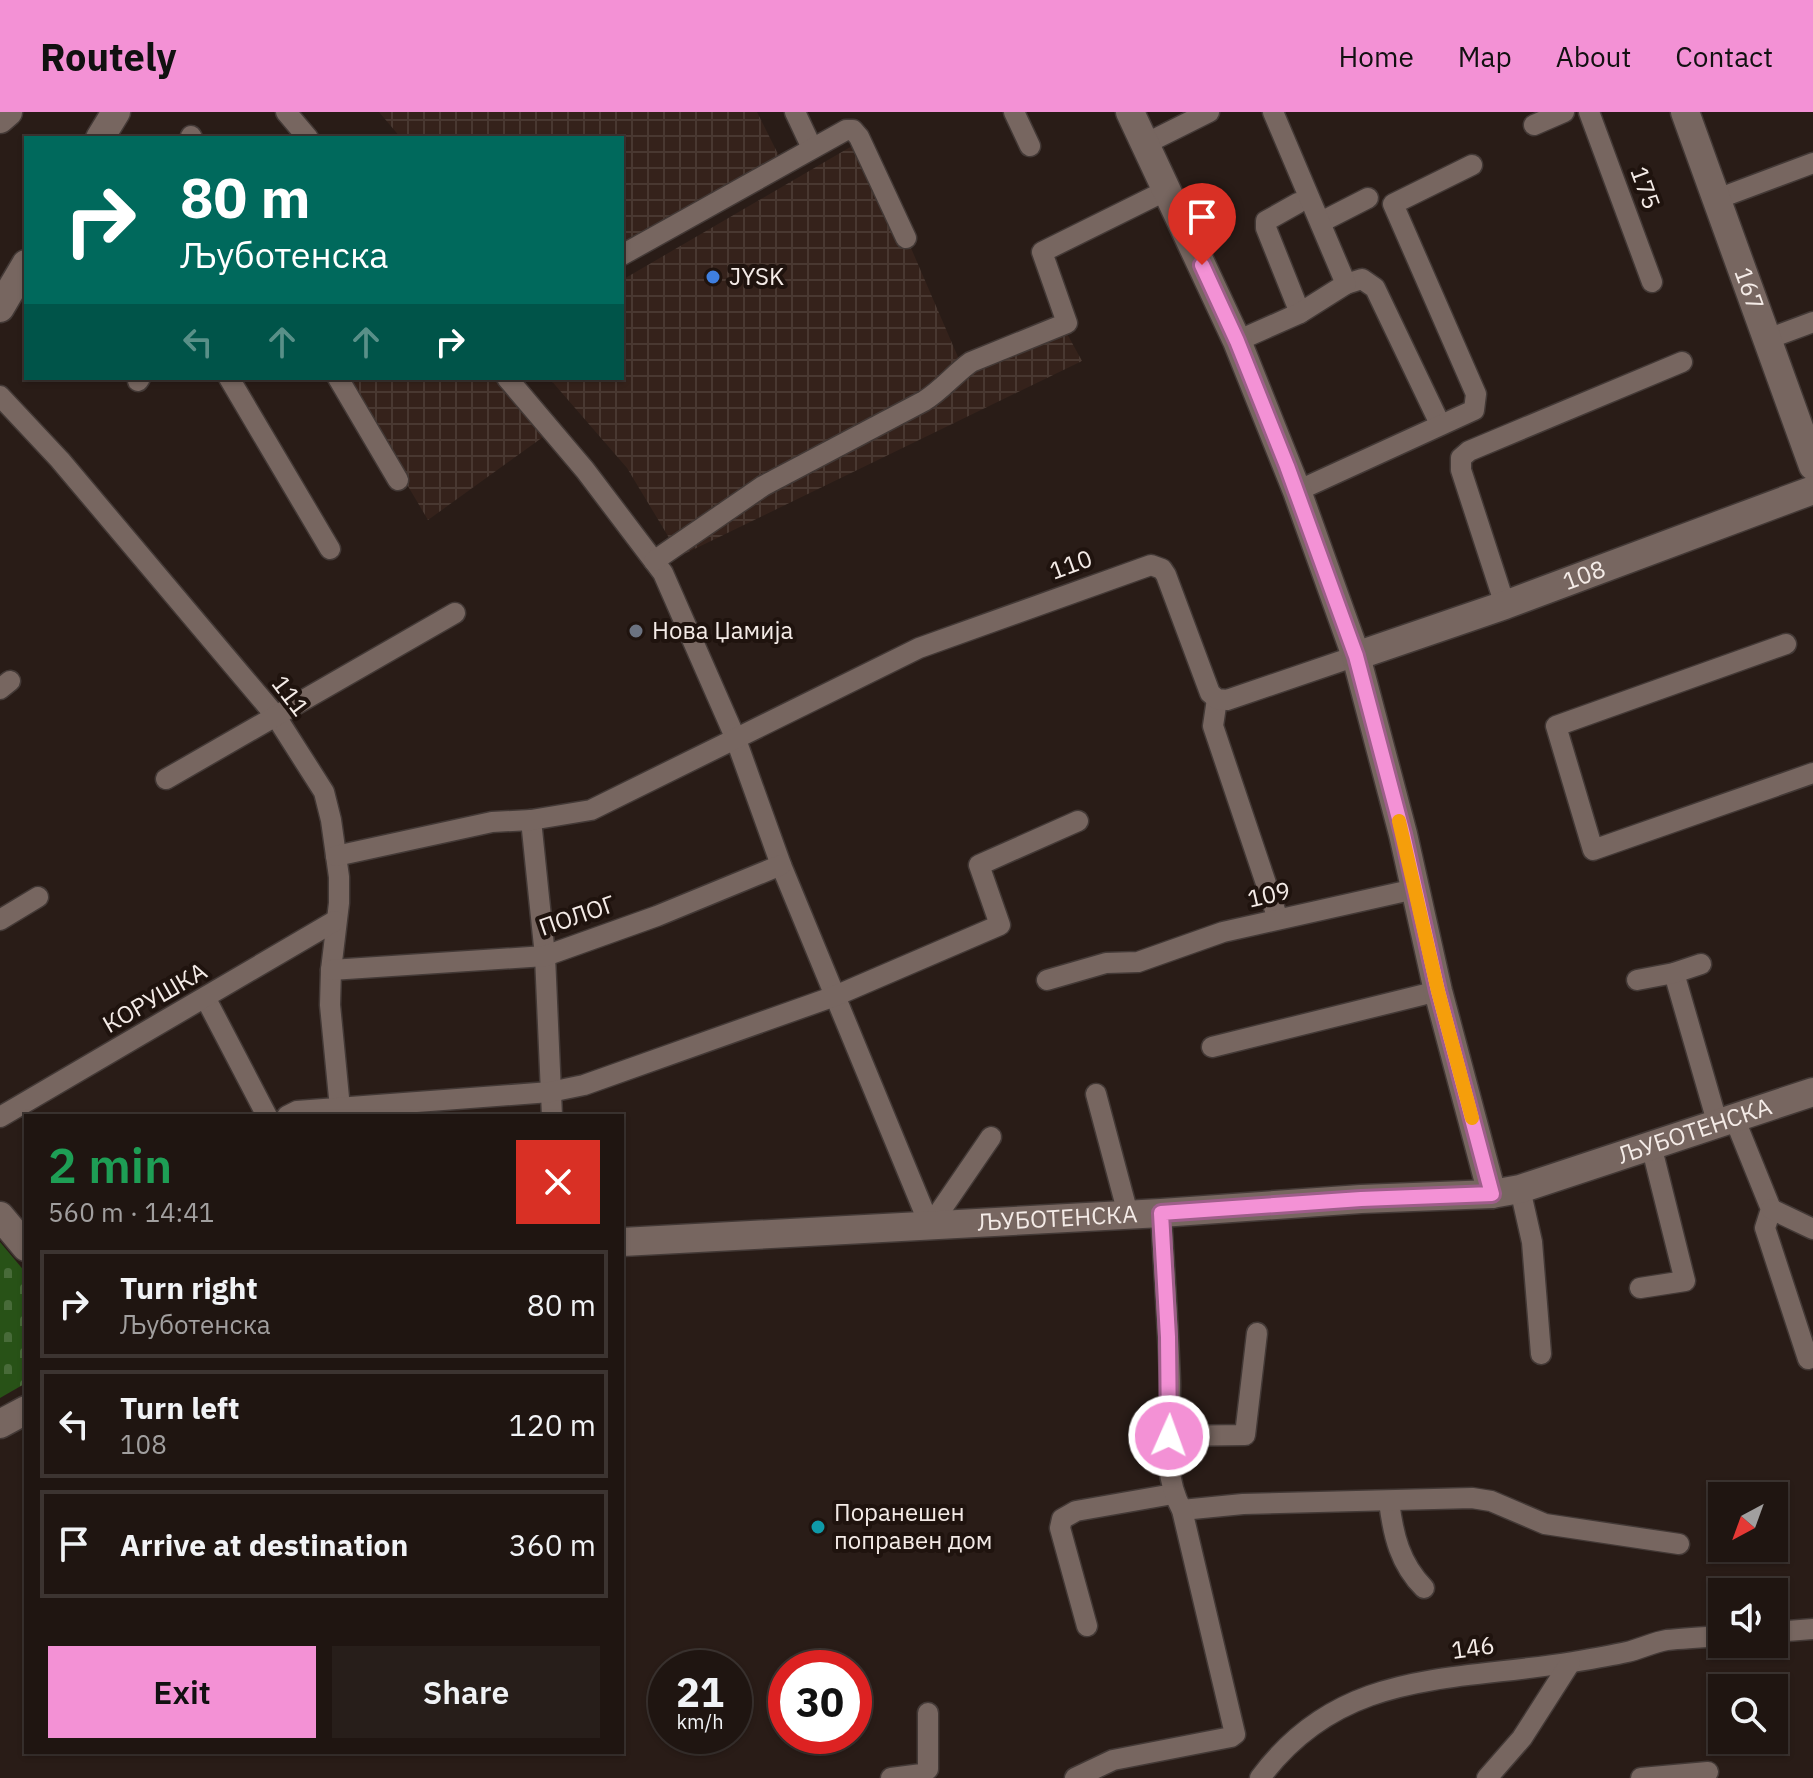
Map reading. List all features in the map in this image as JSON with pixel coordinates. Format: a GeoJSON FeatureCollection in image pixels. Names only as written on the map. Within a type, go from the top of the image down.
{"type":"FeatureCollection","features":[{"type":"Feature","properties":{"kind":"street"},"geometry":{"type":"LineString","coordinates":[[0,119],[8,112]]}},
{"type":"Feature","properties":{"kind":"street"},"geometry":{"type":"LineString","coordinates":[[101,136],[116,112]]}},
{"type":"Feature","properties":{"kind":"street"},"geometry":{"type":"LineString","coordinates":[[286,112],[306,136]]}},
{"type":"Feature","properties":{"kind":"street"},"geometry":{"type":"LineString","coordinates":[[795,112],[811,146]]}},
{"type":"Feature","properties":{"kind":"street"},"geometry":{"type":"LineString","coordinates":[[1014,112],[1030,146]]}},
{"type":"Feature","properties":{"kind":"street"},"geometry":{"type":"LineString","coordinates":[[1130,112],[1237,341],[1297,491],[1356,656],[1438,991],[1506,1192],[1532,1242],[1541,1354]]}},
{"type":"Feature","properties":{"kind":"street"},"geometry":{"type":"LineString","coordinates":[[1145,144],[1209,112]]}},
{"type":"Feature","properties":{"kind":"street"},"geometry":{"type":"LineString","coordinates":[[1273,112],[1346,284]]}},
{"type":"Feature","properties":{"kind":"street"},"geometry":{"type":"LineString","coordinates":[[1534,125],[1564,112]]}},
{"type":"Feature","properties":{"kind":"street","name":"175"},"geometry":{"type":"LineString","coordinates":[[1589,112],[1652,282]]}},
{"type":"Feature","properties":{"kind":"street","name":"167"},"geometry":{"type":"LineString","coordinates":[[1685,112],[1813,466]]}},
{"type":"Feature","properties":{"kind":"street"},"geometry":{"type":"LineString","coordinates":[[624,254],[811,146],[846,130],[853,130],[859,137],[906,238]]}},
{"type":"Feature","properties":{"kind":"street"},"geometry":{"type":"LineString","coordinates":[[1717,199],[1813,163]]}},
{"type":"Feature","properties":{"kind":"street"},"geometry":{"type":"LineString","coordinates":[[1297,491],[1474,410],[1476,394],[1393,204],[1472,165]]}},
{"type":"Feature","properties":{"kind":"street"},"geometry":{"type":"LineString","coordinates":[[654,561],[763,486],[924,401],[971,362],[1067,323],[1042,252],[1167,190]]}},
{"type":"Feature","properties":{"kind":"street"},"geometry":{"type":"LineString","coordinates":[[1321,222],[1368,198]]}},
{"type":"Feature","properties":{"kind":"street"},"geometry":{"type":"LineString","coordinates":[[1298,203],[1266,221],[1266,228],[1300,313]]}},
{"type":"Feature","properties":{"kind":"street"},"geometry":{"type":"LineString","coordinates":[[0,308],[24,267]]}},
{"type":"Feature","properties":{"kind":"street"},"geometry":{"type":"LineString","coordinates":[[1237,341],[1300,313],[1346,284],[1362,279],[1375,288],[1440,424]]}},
{"type":"Feature","properties":{"kind":"street"},"geometry":{"type":"LineString","coordinates":[[1765,340],[1813,322]]}},
{"type":"Feature","properties":{"kind":"street"},"geometry":{"type":"LineString","coordinates":[[1505,605],[1461,470],[1461,458],[1469,451],[1682,362]]}},
{"type":"Feature","properties":{"kind":"street"},"geometry":{"type":"LineString","coordinates":[[230,380],[330,549]]}},
{"type":"Feature","properties":{"kind":"street"},"geometry":{"type":"LineString","coordinates":[[339,380],[398,480]]}},
{"type":"Feature","properties":{"kind":"street"},"geometry":{"type":"LineString","coordinates":[[509,380],[585,470],[663,573],[735,737],[781,865],[930,1226]]}},
{"type":"Feature","properties":{"kind":"street","name":"111"},"geometry":{"type":"LineString","coordinates":[[0,396],[70,472],[275,715],[324,792],[339,877],[330,1005],[340,1108]]}},
{"type":"Feature","properties":{"kind":"street","name":"108"},"geometry":{"type":"LineString","coordinates":[[1356,656],[1505,605],[1813,490]]}},
{"type":"Feature","properties":{"kind":"street","name":"110"},"geometry":{"type":"LineString","coordinates":[[735,737],[919,648],[1151,565],[1162,569],[1166,575],[1210,693],[1217,699]]}},
{"type":"Feature","properties":{"kind":"street"},"geometry":{"type":"LineString","coordinates":[[166,779],[455,613]]}},
{"type":"Feature","properties":{"kind":"street"},"geometry":{"type":"LineString","coordinates":[[1786,644],[1556,726],[1593,850],[1813,773]]}},
{"type":"Feature","properties":{"kind":"street"},"geometry":{"type":"LineString","coordinates":[[1278,919],[1213,726],[1217,699],[1227,700],[1356,656]]}},
{"type":"Feature","properties":{"kind":"street"},"geometry":{"type":"LineString","coordinates":[[336,856],[492,822],[531,820],[591,810],[735,737]]}},
{"type":"Feature","properties":{"kind":"street"},"geometry":{"type":"LineString","coordinates":[[531,820],[545,956],[552,1114]]}},
{"type":"Feature","properties":{"kind":"street"},"geometry":{"type":"LineString","coordinates":[[291,1114],[297,1111],[550,1092],[584,1085],[835,996],[1000,925],[979,865],[1078,821]]}},
{"type":"Feature","properties":{"kind":"street","name":"ПОЛОГ"},"geometry":{"type":"LineString","coordinates":[[331,970],[545,956],[657,916],[781,865]]}},
{"type":"Feature","properties":{"kind":"street","name":"109"},"geometry":{"type":"LineString","coordinates":[[1047,980],[1106,963],[1138,962],[1223,932],[1415,889]]}},
{"type":"Feature","properties":{"kind":"street"},"geometry":{"type":"LineString","coordinates":[[0,920],[38,897]]}},
{"type":"Feature","properties":{"kind":"street","name":"КОРУШКА"},"geometry":{"type":"LineString","coordinates":[[0,1117],[335,921]]}},
{"type":"Feature","properties":{"kind":"street"},"geometry":{"type":"LineString","coordinates":[[1637,980],[1701,964]]}},
{"type":"Feature","properties":{"kind":"street"},"geometry":{"type":"LineString","coordinates":[[1674,973],[1726,1122],[1771,1209],[1813,1229]]}},
{"type":"Feature","properties":{"kind":"street"},"geometry":{"type":"LineString","coordinates":[[1212,1047],[1438,991]]}},
{"type":"Feature","properties":{"kind":"street"},"geometry":{"type":"LineString","coordinates":[[206,999],[266,1114]]}},
{"type":"Feature","properties":{"kind":"street"},"geometry":{"type":"LineString","coordinates":[[1096,1094],[1128,1214]]}},
{"type":"Feature","properties":{"kind":"street","name":"ЉУБОТЕНСКА"},"geometry":{"type":"LineString","coordinates":[[624,1242],[1506,1192],[1812,1098]]}},
{"type":"Feature","properties":{"kind":"street"},"geometry":{"type":"LineString","coordinates":[[930,1226],[991,1137]]}},
{"type":"Feature","properties":{"kind":"street"},"geometry":{"type":"LineString","coordinates":[[1640,1288],[1685,1281],[1651,1145]]}},
{"type":"Feature","properties":{"kind":"street"},"geometry":{"type":"LineString","coordinates":[[1771,1209],[1765,1228],[1808,1359]]}},
{"type":"Feature","properties":{"kind":"street"},"geometry":{"type":"LineString","coordinates":[[1075,1778],[1113,1760],[1235,1734],[1178,1502],[1169,1436],[1168,1337],[1161,1213]]}},
{"type":"Feature","properties":{"kind":"street"},"geometry":{"type":"LineString","coordinates":[[0,1216],[24,1245]]}},
{"type":"Feature","properties":{"kind":"street"},"geometry":{"type":"LineString","coordinates":[[1169,1436],[1245,1435],[1257,1333]]}},
{"type":"Feature","properties":{"kind":"street"},"geometry":{"type":"LineString","coordinates":[[0,1424],[24,1411]]}},
{"type":"Feature","properties":{"kind":"street"},"geometry":{"type":"LineString","coordinates":[[1087,1626],[1060,1528],[1062,1519],[1076,1511],[1178,1502],[1243,1504],[1472,1498],[1491,1501],[1545,1524],[1679,1544]]}},
{"type":"Feature","properties":{"kind":"street"},"geometry":{"type":"LineString","coordinates":[[1389,1501],[1399,1552],[1410,1574],[1424,1588]]}},
{"type":"Feature","properties":{"kind":"street"},"geometry":{"type":"LineString","coordinates":[[1788,1631],[1813,1629]]}},
{"type":"Feature","properties":{"kind":"street","name":"146"},"geometry":{"type":"LineString","coordinates":[[1260,1778],[1275,1757],[1313,1724],[1353,1700],[1397,1687],[1570,1663],[1628,1652],[1665,1640],[1708,1637]]}},
{"type":"Feature","properties":{"kind":"street"},"geometry":{"type":"LineString","coordinates":[[1487,1778],[1522,1738],[1570,1663]]}},
{"type":"Feature","properties":{"kind":"street"},"geometry":{"type":"LineString","coordinates":[[891,1778],[922,1774],[928,1769],[928,1713]]}},
{"type":"Feature","properties":{"kind":"street"},"geometry":{"type":"LineString","coordinates":[[1641,1778],[1708,1772]]}},
{"type":"Feature","properties":{"kind":"shaded area"},"geometry":{"type":"Polygon","coordinates":[[[379,112],[757,112],[780,158],[624,243],[624,136],[399,136],[379,112]]]}},
{"type":"Feature","properties":{"kind":"shaded area"},"geometry":{"type":"Polygon","coordinates":[[[864,139],[964,371],[1065,330],[1082,361],[680,556],[627,468],[551,380],[624,380],[624,279],[864,139]]]}},
{"type":"Feature","properties":{"kind":"shaded area"},"geometry":{"type":"Polygon","coordinates":[[[345,380],[499,380],[543,437],[428,520],[345,380]]]}},
{"type":"Feature","properties":{"kind":"green space"},"geometry":{"type":"Polygon","coordinates":[[[0,1242],[24,1271],[24,1384],[0,1398],[0,1242]]]}},
{"type":"Feature","properties":{"kind":"slow traffic"},"geometry":{"type":"LineString","coordinates":[[1399,821],[1438,991],[1472,1118]]}},
{"type":"Feature","properties":{"kind":"place","name":"JYSK"},"geometry":{"type":"Point","coordinates":[713,277]}},
{"type":"Feature","properties":{"kind":"place","name":"Нова Џамија"},"geometry":{"type":"Point","coordinates":[636,631]}},
{"type":"Feature","properties":{"kind":"place","name":"Поранешен поправен дом"},"geometry":{"type":"Point","coordinates":[818,1527]}},
{"type":"Feature","properties":{"kind":"route"},"geometry":{"type":"LineString","coordinates":[[1169,1436],[1170,1388],[1161,1213],[1361,1199],[1492,1194],[1438,991],[1403,834],[1356,656],[1287,466],[1237,341],[1202,265]]}}]}
